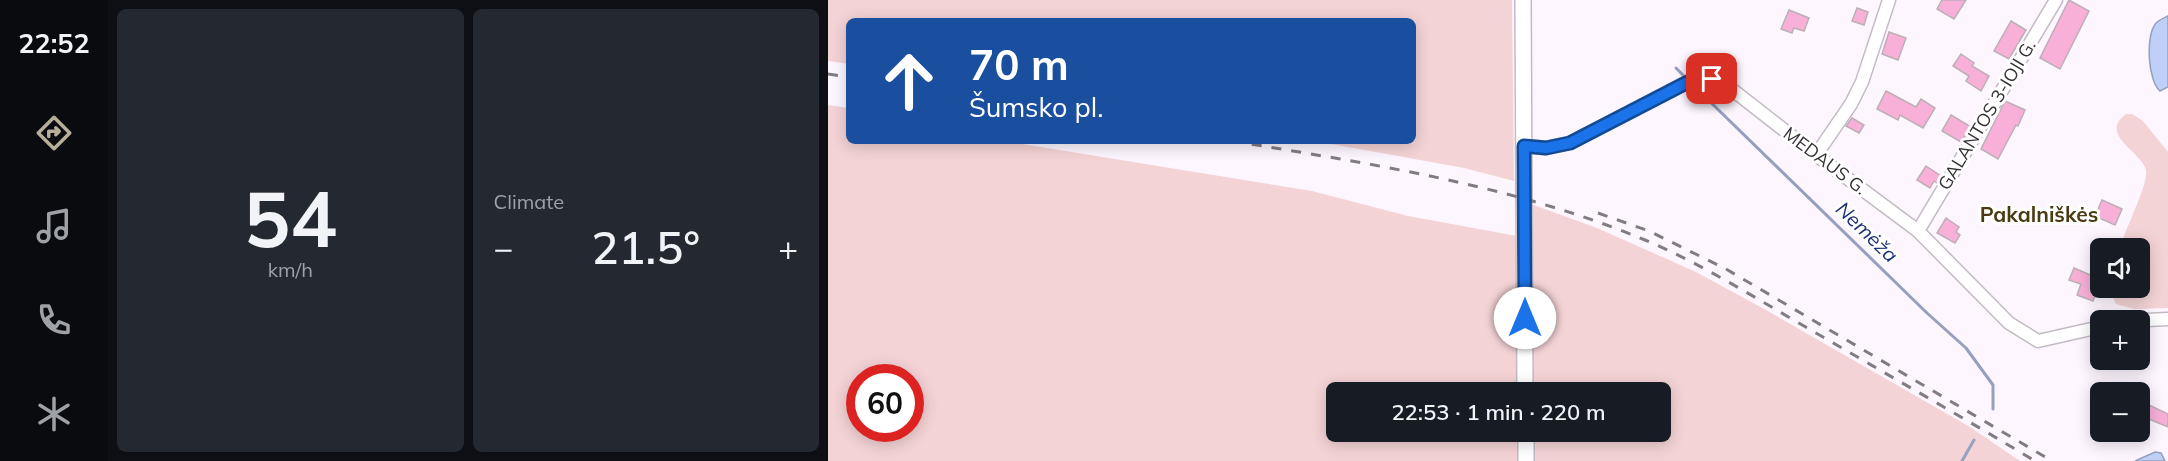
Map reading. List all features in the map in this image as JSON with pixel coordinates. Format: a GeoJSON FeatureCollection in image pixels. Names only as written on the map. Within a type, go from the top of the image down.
{"type":"FeatureCollection","features":[{"type":"Feature","properties":{"kind":"main road"},"geometry":{"type":"LineString","coordinates":[[1523,0],[1525,382]]}},
{"type":"Feature","properties":{"kind":"main road"},"geometry":{"type":"LineString","coordinates":[[1526,442],[1526,461]]}},
{"type":"Feature","properties":{"kind":"street"},"geometry":{"type":"LineString","coordinates":[[1816,156],[1851,104],[1862,82],[1888,0]]}},
{"type":"Feature","properties":{"kind":"street","name":"GALANTOS 3-IOJI G."},"geometry":{"type":"LineString","coordinates":[[1918,231],[2056,0]]}},
{"type":"Feature","properties":{"kind":"street","name":"MEDAUS G."},"geometry":{"type":"LineString","coordinates":[[1524,146],[1546,148],[1570,143],[1688,82],[1712,79],[1725,84],[1816,156],[1918,231],[2009,323],[2038,341],[2090,329]]}},
{"type":"Feature","properties":{"kind":"street"},"geometry":{"type":"LineString","coordinates":[[2150,320],[2168,319]]}},
{"type":"Feature","properties":{"kind":"shaded area"},"geometry":{"type":"Polygon","coordinates":[[[828,0],[1512,0],[1514,181],[1464,168],[1332,144],[1416,144],[1416,18],[846,18],[846,64],[828,61],[828,0]]]}},
{"type":"Feature","properties":{"kind":"shaded area"},"geometry":{"type":"Polygon","coordinates":[[[828,105],[846,108],[846,144],[1022,144],[1312,191],[1408,216],[1517,236],[1518,382],[1326,382],[1326,442],[1518,442],[1518,461],[828,461],[828,105]]]}},
{"type":"Feature","properties":{"kind":"shaded area"},"geometry":{"type":"Polygon","coordinates":[[[2126,114],[2132,114],[2143,121],[2168,152],[2168,308],[2134,309],[2116,304],[2113,298],[2150,298],[2150,238],[2124,238],[2144,186],[2146,170],[2143,163],[2119,136],[2117,129],[2119,122],[2126,114]]]}},
{"type":"Feature","properties":{"kind":"shaded area"},"geometry":{"type":"Polygon","coordinates":[[[1531,204],[1597,228],[1696,272],[1970,427],[2020,461],[1534,461],[1534,442],[1671,442],[1671,382],[1533,382],[1531,204]]]}},
{"type":"Feature","properties":{"kind":"water"},"geometry":{"type":"Polygon","coordinates":[[[2168,16],[2168,87],[2160,91],[2156,86],[2151,69],[2150,38],[2156,23],[2168,16]]]}},
{"type":"Feature","properties":{"kind":"water"},"geometry":{"type":"Polygon","coordinates":[[[2155,452],[2161,453],[2165,461],[2135,461],[2155,452]]]}},
{"type":"Feature","properties":{"kind":"building"},"geometry":{"type":"Polygon","coordinates":[[[1942,0],[1966,0],[1954,19],[1937,9],[1942,0]]]}},
{"type":"Feature","properties":{"kind":"building"},"geometry":{"type":"Polygon","coordinates":[[[2069,0],[2089,11],[2060,69],[2040,58],[2069,0]]]}},
{"type":"Feature","properties":{"kind":"building"},"geometry":{"type":"Polygon","coordinates":[[[1857,8],[1868,12],[1864,25],[1852,21],[1857,8]]]}},
{"type":"Feature","properties":{"kind":"building"},"geometry":{"type":"Polygon","coordinates":[[[1789,10],[1809,18],[1804,31],[1794,28],[1792,33],[1781,29],[1789,10]]]}},
{"type":"Feature","properties":{"kind":"building"},"geometry":{"type":"Polygon","coordinates":[[[2011,21],[2026,30],[2009,59],[1994,51],[2011,21]]]}},
{"type":"Feature","properties":{"kind":"building"},"geometry":{"type":"Polygon","coordinates":[[[1889,32],[1906,38],[1898,60],[1882,54],[1889,32]]]}},
{"type":"Feature","properties":{"kind":"building"},"geometry":{"type":"Polygon","coordinates":[[[1961,54],[1974,63],[1972,66],[1989,76],[1981,91],[1966,81],[1969,76],[1953,66],[1961,54]]]}},
{"type":"Feature","properties":{"kind":"building"},"geometry":{"type":"Polygon","coordinates":[[[1886,91],[1916,107],[1921,99],[1935,108],[1923,128],[1900,115],[1898,120],[1877,109],[1886,91]]]}},
{"type":"Feature","properties":{"kind":"building"},"geometry":{"type":"Polygon","coordinates":[[[2005,101],[2025,110],[1998,159],[1981,149],[2005,101]]]}},
{"type":"Feature","properties":{"kind":"building"},"geometry":{"type":"Polygon","coordinates":[[[1951,115],[1971,127],[1961,142],[1942,131],[1951,115]]]}},
{"type":"Feature","properties":{"kind":"building"},"geometry":{"type":"Polygon","coordinates":[[[1852,118],[1864,125],[1859,133],[1846,126],[1852,118]]]}},
{"type":"Feature","properties":{"kind":"building"},"geometry":{"type":"Polygon","coordinates":[[[1926,166],[1941,176],[1930,188],[1917,180],[1926,166]]]}},
{"type":"Feature","properties":{"kind":"building"},"geometry":{"type":"Polygon","coordinates":[[[2102,200],[2122,209],[2115,225],[2095,216],[2102,200]]]}},
{"type":"Feature","properties":{"kind":"building"},"geometry":{"type":"Polygon","coordinates":[[[1946,218],[1959,227],[1956,232],[1960,235],[1955,243],[1937,233],[1946,218]]]}},
{"type":"Feature","properties":{"kind":"building"},"geometry":{"type":"Polygon","coordinates":[[[2074,268],[2090,275],[2090,298],[2094,298],[2093,301],[2077,295],[2081,284],[2069,280],[2074,268]]]}},
{"type":"Feature","properties":{"kind":"building"},"geometry":{"type":"Polygon","coordinates":[[[2150,405],[2168,414],[2168,427],[2150,420],[2150,405]]]}},
{"type":"Feature","properties":{"kind":"waterway","name":"Nemėža"},"geometry":{"type":"LineString","coordinates":[[1676,68],[1683,75]]}},
{"type":"Feature","properties":{"kind":"waterway","name":"Nemėža"},"geometry":{"type":"LineString","coordinates":[[1697,89],[1927,313],[1966,348],[1993,385],[1993,409]]}},
{"type":"Feature","properties":{"kind":"waterway","name":"Nemėža"},"geometry":{"type":"LineString","coordinates":[[1962,461],[1974,440]]}},
{"type":"Feature","properties":{"kind":"railway"},"geometry":{"type":"LineString","coordinates":[[828,74],[846,77]]}},
{"type":"Feature","properties":{"kind":"railway"},"geometry":{"type":"LineString","coordinates":[[1251,144],[1441,178],[1544,205],[1645,240],[1726,280],[2035,461]]}},
{"type":"Feature","properties":{"kind":"railway"},"geometry":{"type":"LineString","coordinates":[[1598,213],[1649,231],[1726,269],[2052,461]]}},
{"type":"Feature","properties":{"kind":"district","name":"Pakalniškės"},"geometry":{"type":"Point","coordinates":[2039,215]}},
{"type":"Feature","properties":{"kind":"route"},"geometry":{"type":"LineString","coordinates":[[1525,318],[1524,146],[1546,148],[1570,143],[1688,82],[1712,79]]}}]}
